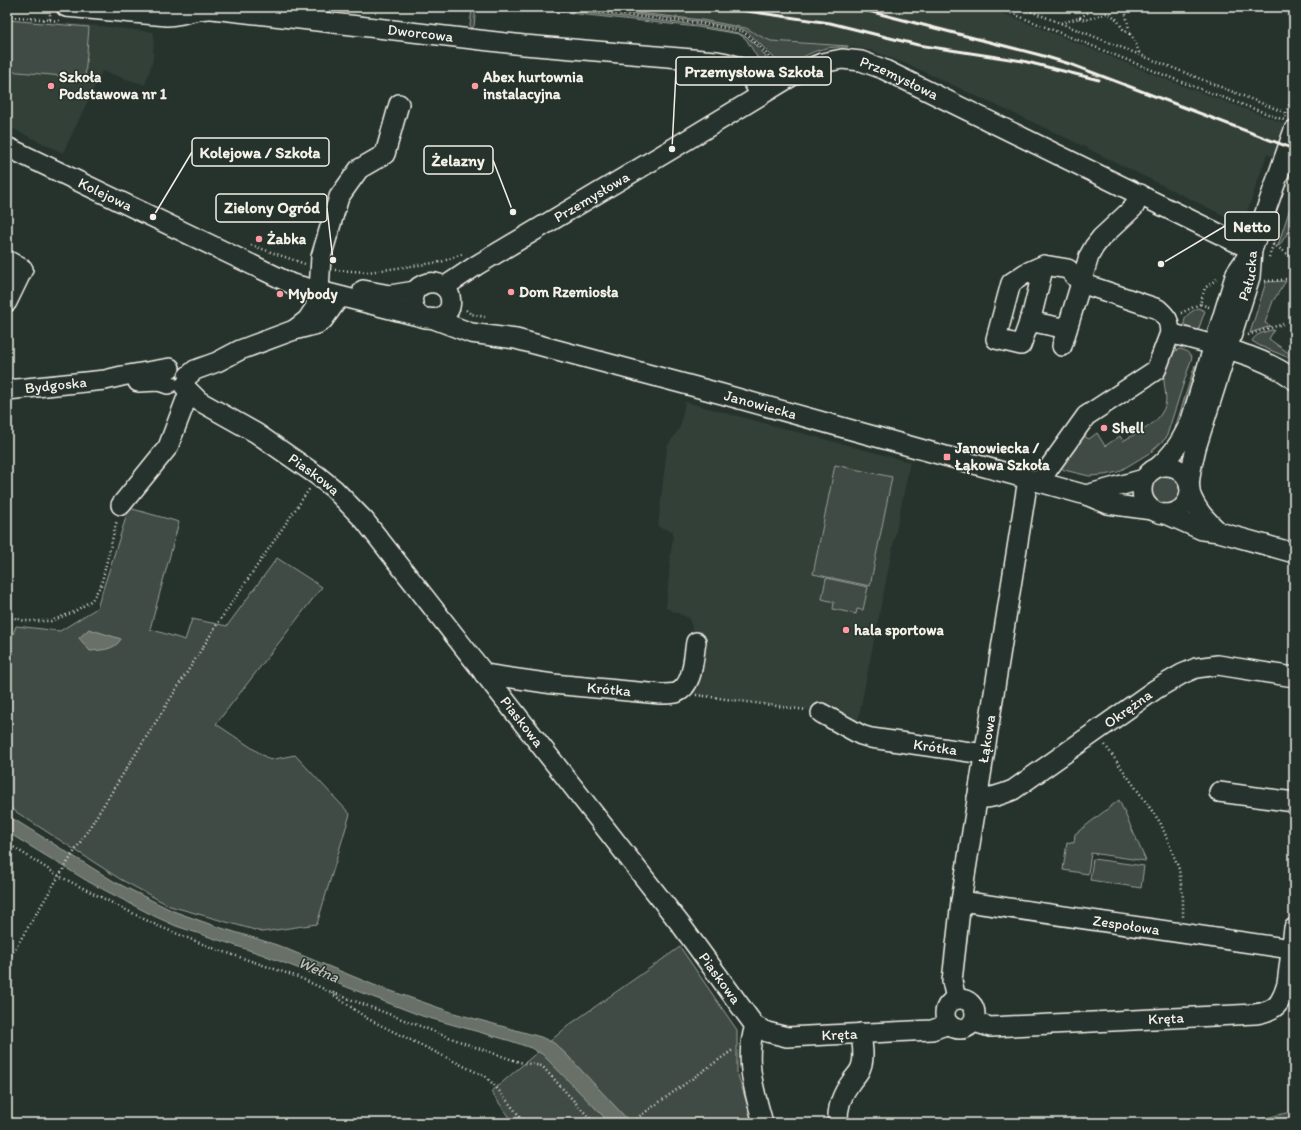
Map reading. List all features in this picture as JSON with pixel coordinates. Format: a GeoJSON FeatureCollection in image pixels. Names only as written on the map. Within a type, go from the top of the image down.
{"type":"FeatureCollection","features":[{"type":"Feature","properties":{"kind":"street","name":"Dworcowa"},"geometry":{"type":"LineString","coordinates":[[58,9],[122,10],[174,16],[202,9],[222,8],[503,42],[716,61],[737,66],[744,70],[751,76],[762,96]]}},
{"type":"Feature","properties":{"kind":"street","name":"Przemysłowa"},"geometry":{"type":"LineString","coordinates":[[444,287],[477,265],[762,96],[796,73],[811,67],[838,60],[861,61],[873,64],[1252,250]]}},
{"type":"Feature","properties":{"kind":"street","name":"Bydgoska"},"geometry":{"type":"LineString","coordinates":[[294,330],[311,315],[315,308],[320,279],[320,257],[339,197],[359,169],[385,154],[399,104]]}},
{"type":"Feature","properties":{"kind":"street"},"geometry":{"type":"LineString","coordinates":[[1252,250],[1290,121]]}},
{"type":"Feature","properties":{"kind":"street","name":"Kolejowa"},"geometry":{"type":"LineString","coordinates":[[7,147],[292,284],[320,279],[378,294],[390,295],[415,291]]}},
{"type":"Feature","properties":{"kind":"street"},"geometry":{"type":"LineString","coordinates":[[1029,321],[1065,338],[1089,256],[1100,238],[1134,207],[1140,194]]}},
{"type":"Feature","properties":{"kind":"street","name":"Pałucka"},"geometry":{"type":"LineString","coordinates":[[1190,489],[1191,470],[1221,348],[1236,273],[1252,250]]}},
{"type":"Feature","properties":{"kind":"street"},"geometry":{"type":"LineString","coordinates":[[7,260],[23,269],[7,302]]}},
{"type":"Feature","properties":{"kind":"street"},"geometry":{"type":"LineString","coordinates":[[1044,265],[1021,345],[996,339],[1011,283],[1026,273],[1044,265],[1068,269],[1081,283],[1158,309],[1168,325],[1221,348],[1258,360],[1282,371],[1294,380]]}},
{"type":"Feature","properties":{"kind":"street","name":"Kolejowa"},"geometry":{"type":"LineString","coordinates":[[320,279],[342,297],[426,318]]}},
{"type":"Feature","properties":{"kind":"street"},"geometry":{"type":"LineString","coordinates":[[457,309],[440,318],[426,318],[414,309],[412,303],[415,291],[425,283],[439,284],[444,287],[457,309],[473,322],[516,339]]}},
{"type":"Feature","properties":{"kind":"street","name":"Bydgoska"},"geometry":{"type":"LineString","coordinates":[[7,390],[105,380],[122,376],[179,379],[216,353],[240,350],[294,330],[317,324],[323,320],[336,302],[342,297]]}},
{"type":"Feature","properties":{"kind":"street","name":"Janowiecka"},"geometry":{"type":"LineString","coordinates":[[426,318],[471,333],[516,339],[722,394],[1086,495],[1108,504],[1159,512],[1202,530],[1219,532],[1294,553]]}},
{"type":"Feature","properties":{"kind":"street"},"geometry":{"type":"LineString","coordinates":[[1034,481],[1048,469],[1086,416],[1156,370],[1168,325]]}},
{"type":"Feature","properties":{"kind":"street","name":"Pałucka"},"geometry":{"type":"LineString","coordinates":[[1158,467],[1171,455],[1186,431],[1221,348]]}},
{"type":"Feature","properties":{"kind":"street"},"geometry":{"type":"LineString","coordinates":[[122,505],[168,447],[179,379]]}},
{"type":"Feature","properties":{"kind":"street","name":"Piaskowa"},"geometry":{"type":"LineString","coordinates":[[179,379],[205,405],[256,433],[318,476],[334,489],[365,522],[681,925],[753,1032]]}},
{"type":"Feature","properties":{"kind":"street"},"geometry":{"type":"LineString","coordinates":[[1165,466],[1178,469],[1183,473],[1190,489],[1188,500],[1179,510],[1159,512],[1143,499],[1142,485],[1144,479],[1150,472],[1158,467],[1165,466]]}},
{"type":"Feature","properties":{"kind":"street"},"geometry":{"type":"LineString","coordinates":[[1086,495],[1144,479]]}},
{"type":"Feature","properties":{"kind":"street","name":"Łąkowa"},"geometry":{"type":"LineString","coordinates":[[956,999],[952,981],[961,901],[984,754],[1034,481]]}},
{"type":"Feature","properties":{"kind":"street","name":"Janowiecka"},"geometry":{"type":"LineString","coordinates":[[1190,489],[1194,504],[1203,518],[1219,532]]}},
{"type":"Feature","properties":{"kind":"street"},"geometry":{"type":"LineString","coordinates":[[680,691],[690,678],[696,642]]}},
{"type":"Feature","properties":{"kind":"street","name":"Okrężna"},"geometry":{"type":"LineString","coordinates":[[977,798],[995,797],[1013,790],[1156,689],[1196,668],[1218,665],[1294,677]]}},
{"type":"Feature","properties":{"kind":"street","name":"Krótka"},"geometry":{"type":"LineString","coordinates":[[484,674],[553,684],[660,694],[675,693],[680,691]]}},
{"type":"Feature","properties":{"kind":"street","name":"Krótka"},"geometry":{"type":"LineString","coordinates":[[820,713],[861,735],[872,738],[984,754]]}},
{"type":"Feature","properties":{"kind":"street"},"geometry":{"type":"LineString","coordinates":[[1218,792],[1294,802]]}},
{"type":"Feature","properties":{"kind":"street","name":"Zespołowa"},"geometry":{"type":"LineString","coordinates":[[961,901],[1291,949]]}},
{"type":"Feature","properties":{"kind":"street","name":"Kręta"},"geometry":{"type":"LineString","coordinates":[[974,1022],[990,1027],[1255,1014],[1268,1012],[1276,1007],[1281,1001],[1287,984],[1294,928]]}},
{"type":"Feature","properties":{"kind":"street"},"geometry":{"type":"LineString","coordinates":[[961,998],[971,1002],[976,1012],[974,1022],[971,1026],[962,1030],[949,1024],[945,1015],[947,1005],[956,999],[961,998]]}},
{"type":"Feature","properties":{"kind":"street","name":"Kręta"},"geometry":{"type":"LineString","coordinates":[[753,1032],[767,1032],[787,1037],[932,1030],[949,1024]]}},
{"type":"Feature","properties":{"kind":"street"},"geometry":{"type":"LineString","coordinates":[[753,1032],[749,1051],[749,1068],[763,1123]]}},
{"type":"Feature","properties":{"kind":"street"},"geometry":{"type":"LineString","coordinates":[[838,1123],[838,1112],[844,1092],[862,1067],[861,1033]]}},
{"type":"Feature","properties":{"kind":"path"},"geometry":{"type":"LineString","coordinates":[[552,7],[698,23],[739,30],[746,33],[766,53],[773,64]]}},
{"type":"Feature","properties":{"kind":"path"},"geometry":{"type":"LineString","coordinates":[[996,7],[1179,81],[1290,121]]}},
{"type":"Feature","properties":{"kind":"path"},"geometry":{"type":"LineString","coordinates":[[1020,7],[1140,55],[1290,121]]}},
{"type":"Feature","properties":{"kind":"path"},"geometry":{"type":"LineString","coordinates":[[1060,23],[1079,18],[1097,7]]}},
{"type":"Feature","properties":{"kind":"path"},"geometry":{"type":"LineString","coordinates":[[1123,7],[1126,10],[1130,34],[1135,41],[1140,55]]}},
{"type":"Feature","properties":{"kind":"path"},"geometry":{"type":"LineString","coordinates":[[7,16],[50,20],[58,9]]}},
{"type":"Feature","properties":{"kind":"path"},"geometry":{"type":"LineString","coordinates":[[1079,18],[1085,20],[1107,13],[1114,16],[1118,20],[1123,31],[1130,34]]}},
{"type":"Feature","properties":{"kind":"path"},"geometry":{"type":"LineString","coordinates":[[244,243],[320,279],[441,262],[464,253]]}},
{"type":"Feature","properties":{"kind":"path"},"geometry":{"type":"LineString","coordinates":[[1273,244],[1292,257]]}},
{"type":"Feature","properties":{"kind":"path"},"geometry":{"type":"LineString","coordinates":[[1200,304],[1205,288],[1220,277]]}},
{"type":"Feature","properties":{"kind":"path"},"geometry":{"type":"LineString","coordinates":[[1168,325],[1181,313],[1200,304],[1209,307]]}},
{"type":"Feature","properties":{"kind":"path"},"geometry":{"type":"LineString","coordinates":[[457,309],[486,318]]}},
{"type":"Feature","properties":{"kind":"path"},"geometry":{"type":"LineString","coordinates":[[1244,337],[1283,324]]}},
{"type":"Feature","properties":{"kind":"path"},"geometry":{"type":"LineString","coordinates":[[7,962],[62,870],[218,623],[318,476]]}},
{"type":"Feature","properties":{"kind":"path"},"geometry":{"type":"LineString","coordinates":[[7,616],[25,621],[51,621],[74,612],[92,600],[101,585],[122,505]]}},
{"type":"Feature","properties":{"kind":"path"},"geometry":{"type":"LineString","coordinates":[[680,691],[694,695],[802,709],[820,713]]}},
{"type":"Feature","properties":{"kind":"path"},"geometry":{"type":"LineString","coordinates":[[1096,731],[1160,822],[1168,840],[1179,869],[1183,898],[1183,934]]}},
{"type":"Feature","properties":{"kind":"path"},"geometry":{"type":"LineString","coordinates":[[7,843],[59,876],[158,926],[210,947],[298,977],[326,990],[472,1046],[519,1062],[542,1066],[594,1123]]}},
{"type":"Feature","properties":{"kind":"path"},"geometry":{"type":"LineString","coordinates":[[326,990],[368,1019],[486,1078],[504,1096],[525,1123]]}},
{"type":"Feature","properties":{"kind":"path"},"geometry":{"type":"LineString","coordinates":[[630,1123],[753,1032]]}},
{"type":"Feature","properties":{"kind":"shaded area"},"geometry":{"type":"Polygon","coordinates":[[[467,7],[476,7],[474,26],[471,29],[472,9],[467,7]]]}},
{"type":"Feature","properties":{"kind":"shaded area"},"geometry":{"type":"Polygon","coordinates":[[[514,7],[532,7],[697,25],[738,33],[747,37],[765,55],[766,60],[762,65],[746,39],[739,34],[697,27],[514,7]]]}},
{"type":"Feature","properties":{"kind":"shaded area"},"geometry":{"type":"Polygon","coordinates":[[[569,7],[585,7],[702,20],[746,28],[771,41],[848,47],[822,49],[793,61],[782,62],[777,61],[748,32],[742,29],[697,21],[569,7]]]}},
{"type":"Feature","properties":{"kind":"shaded area"},"geometry":{"type":"Polygon","coordinates":[[[585,7],[988,7],[1175,83],[1294,127],[1294,166],[1267,154],[1246,215],[1240,222],[1235,221],[1058,134],[916,68],[873,51],[841,45],[771,41],[746,28],[702,20],[585,7]]]}},
{"type":"Feature","properties":{"kind":"shaded area"},"geometry":{"type":"Polygon","coordinates":[[[1281,7],[1294,7],[1294,32],[1281,7]]]}},
{"type":"Feature","properties":{"kind":"shaded area","name":"Szkoła Podstawowa nr 1"},"geometry":{"type":"Polygon","coordinates":[[[7,19],[100,26],[154,32],[153,60],[145,85],[102,71],[63,153],[7,126],[7,19]]]}},
{"type":"Feature","properties":{"kind":"shaded area"},"geometry":{"type":"Polygon","coordinates":[[[7,20],[89,27],[85,78],[7,71],[7,20]]]}},
{"type":"Feature","properties":{"kind":"shaded area"},"geometry":{"type":"Polygon","coordinates":[[[1294,196],[1291,209],[1294,211],[1294,223],[1279,246],[1278,245],[1294,196]]]}},
{"type":"Feature","properties":{"kind":"shaded area"},"geometry":{"type":"Polygon","coordinates":[[[1286,281],[1273,301],[1265,323],[1271,326],[1250,333],[1266,282],[1286,281]]]}},
{"type":"Feature","properties":{"kind":"shaded area"},"geometry":{"type":"Polygon","coordinates":[[[1198,308],[1205,311],[1196,336],[1185,331],[1184,322],[1188,314],[1198,308]]]}},
{"type":"Feature","properties":{"kind":"shaded area"},"geometry":{"type":"Polygon","coordinates":[[[1274,330],[1269,339],[1290,354],[1287,357],[1260,346],[1252,341],[1258,335],[1274,330]]]}},
{"type":"Feature","properties":{"kind":"shaded area"},"geometry":{"type":"Polygon","coordinates":[[[1179,349],[1183,350],[1192,357],[1166,438],[1151,452],[1118,472],[1089,476],[1064,470],[1060,467],[1082,435],[1089,439],[1097,433],[1105,446],[1120,436],[1123,441],[1154,423],[1161,414],[1166,402],[1164,377],[1165,367],[1169,358],[1179,349]]]}},
{"type":"Feature","properties":{"kind":"shaded area"},"geometry":{"type":"Polygon","coordinates":[[[1195,365],[1196,371],[1177,433],[1175,428],[1195,365]]]}},
{"type":"Feature","properties":{"kind":"shaded area"},"geometry":{"type":"Polygon","coordinates":[[[685,402],[910,462],[858,720],[834,719],[821,713],[802,709],[694,695],[680,691],[696,642],[689,618],[666,608],[673,531],[658,527],[667,447],[680,427],[685,402]]]}},
{"type":"Feature","properties":{"kind":"shaded area"},"geometry":{"type":"Polygon","coordinates":[[[835,465],[892,477],[870,586],[813,574],[835,465]]]}},
{"type":"Feature","properties":{"kind":"shaded area"},"geometry":{"type":"Polygon","coordinates":[[[1162,474],[1168,474],[1178,481],[1181,490],[1180,496],[1174,503],[1168,506],[1162,506],[1152,499],[1149,493],[1149,487],[1156,477],[1162,474]]]}},
{"type":"Feature","properties":{"kind":"shaded area"},"geometry":{"type":"Polygon","coordinates":[[[129,508],[179,522],[150,629],[185,640],[192,619],[227,626],[277,558],[322,587],[216,724],[270,760],[295,755],[350,814],[317,924],[262,932],[170,906],[120,879],[7,806],[7,700],[13,689],[7,686],[7,651],[16,626],[60,631],[97,608],[129,508]]]}},
{"type":"Feature","properties":{"kind":"shaded area"},"geometry":{"type":"Polygon","coordinates":[[[826,578],[868,587],[863,610],[857,609],[856,614],[833,609],[834,602],[822,599],[826,578]]]}},
{"type":"Feature","properties":{"kind":"shaded area"},"geometry":{"type":"Polygon","coordinates":[[[1119,800],[1146,861],[1091,853],[1088,874],[1063,870],[1067,842],[1074,843],[1075,834],[1119,800]]]}},
{"type":"Feature","properties":{"kind":"shaded area"},"geometry":{"type":"Polygon","coordinates":[[[1093,859],[1144,866],[1141,888],[1090,880],[1093,859]]]}},
{"type":"Feature","properties":{"kind":"shaded area"},"geometry":{"type":"Polygon","coordinates":[[[680,947],[737,1030],[737,1072],[753,1123],[514,1123],[491,1092],[569,1025],[680,947]]]}},
{"type":"Feature","properties":{"kind":"shaded area"},"geometry":{"type":"Polygon","coordinates":[[[1294,1111],[1294,1123],[1246,1123],[1294,1111]]]}},
{"type":"Feature","properties":{"kind":"water"},"geometry":{"type":"Polygon","coordinates":[[[89,629],[121,639],[112,647],[104,650],[90,651],[79,638],[89,629]]]}},
{"type":"Feature","properties":{"kind":"water","name":"Wełna"},"geometry":{"type":"Polygon","coordinates":[[[7,815],[115,882],[173,911],[215,926],[277,945],[374,985],[454,1013],[541,1037],[554,1043],[629,1121],[627,1123],[610,1123],[542,1054],[531,1048],[422,1016],[261,954],[176,926],[154,916],[89,882],[7,832],[7,815]]]}},
{"type":"Feature","properties":{"kind":"railway"},"geometry":{"type":"LineString","coordinates":[[719,7],[830,23],[918,45],[1023,61],[1099,80]]}},
{"type":"Feature","properties":{"kind":"railway"},"geometry":{"type":"LineString","coordinates":[[853,7],[1070,64],[1294,149]]}},
{"type":"Feature","properties":{"kind":"place","name":"Szkoła Podstawowa nr 1"},"geometry":{"type":"Point","coordinates":[51,86]}},
{"type":"Feature","properties":{"kind":"place","name":"Abex hurtownia instalacyjna"},"geometry":{"type":"Point","coordinates":[475,86]}},
{"type":"Feature","properties":{"kind":"place","name":"Przemysłowa Szkoła"},"geometry":{"type":"Point","coordinates":[672,149]}},
{"type":"Feature","properties":{"kind":"place","name":"Żelazny"},"geometry":{"type":"Point","coordinates":[513,212]}},
{"type":"Feature","properties":{"kind":"place","name":"Kolejowa / Szkoła"},"geometry":{"type":"Point","coordinates":[153,217]}},
{"type":"Feature","properties":{"kind":"place","name":"Żabka"},"geometry":{"type":"Point","coordinates":[259,239]}},
{"type":"Feature","properties":{"kind":"place","name":"Zielony Ogród"},"geometry":{"type":"Point","coordinates":[333,260]}},
{"type":"Feature","properties":{"kind":"place","name":"Netto"},"geometry":{"type":"Point","coordinates":[1161,264]}},
{"type":"Feature","properties":{"kind":"place","name":"Dom Rzemiosła"},"geometry":{"type":"Point","coordinates":[511,292]}},
{"type":"Feature","properties":{"kind":"place","name":"Mybody"},"geometry":{"type":"Point","coordinates":[280,294]}},
{"type":"Feature","properties":{"kind":"place","name":"Shell"},"geometry":{"type":"Point","coordinates":[1104,428]}},
{"type":"Feature","properties":{"kind":"place","name":"Janowiecka / Łąkowa Szkoła"},"geometry":{"type":"Point","coordinates":[947,457]}},
{"type":"Feature","properties":{"kind":"place","name":"hala sportowa"},"geometry":{"type":"Point","coordinates":[846,630]}}]}
